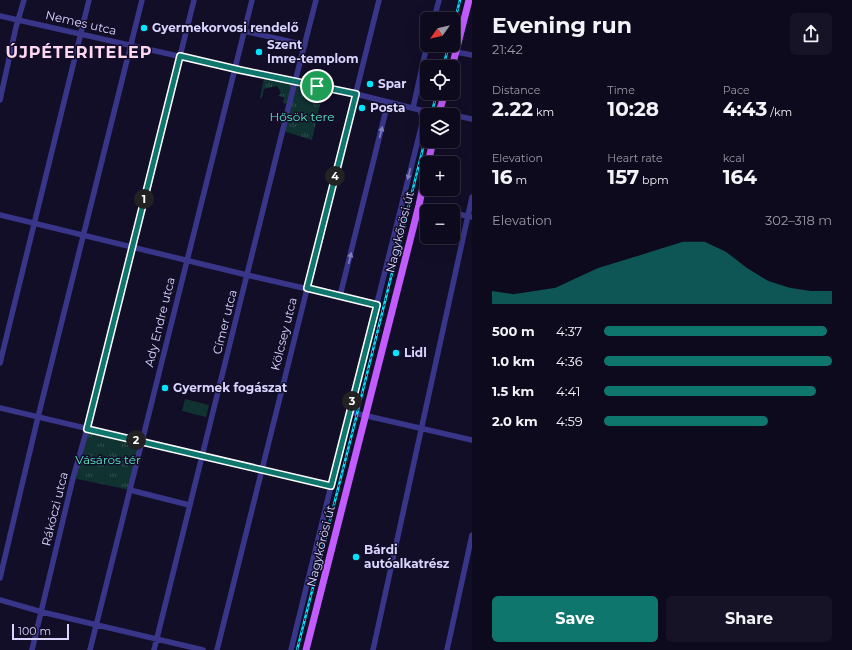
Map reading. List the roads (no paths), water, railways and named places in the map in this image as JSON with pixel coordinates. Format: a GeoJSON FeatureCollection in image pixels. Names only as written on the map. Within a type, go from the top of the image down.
{"type":"FeatureCollection","features":[{"type":"Feature","properties":{"kind":"main road"},"geometry":{"type":"LineString","coordinates":[[460,36],[469,0]]}},
{"type":"Feature","properties":{"kind":"main road"},"geometry":{"type":"LineString","coordinates":[[454,60],[456,52]]}},
{"type":"Feature","properties":{"kind":"main road","name":"Nagykőrösi út"},"geometry":{"type":"LineString","coordinates":[[306,650],[421,196]]}},
{"type":"Feature","properties":{"kind":"street"},"geometry":{"type":"LineString","coordinates":[[0,100],[24,0]]}},
{"type":"Feature","properties":{"kind":"street"},"geometry":{"type":"LineString","coordinates":[[0,363],[89,0]]}},
{"type":"Feature","properties":{"kind":"street"},"geometry":{"type":"LineString","coordinates":[[0,578],[38,417],[142,0]]}},
{"type":"Feature","properties":{"kind":"street","name":"Rákóczi utca"},"geometry":{"type":"LineString","coordinates":[[32,650],[73,478],[87,429],[131,247],[194,0]]}},
{"type":"Feature","properties":{"kind":"street","name":"Ady Endre utca"},"geometry":{"type":"LineString","coordinates":[[90,650],[252,0]]}},
{"type":"Feature","properties":{"kind":"street","name":"Címer utca"},"geometry":{"type":"LineString","coordinates":[[154,650],[316,0]]}},
{"type":"Feature","properties":{"kind":"street","name":"Kölcsey utca"},"geometry":{"type":"LineString","coordinates":[[217,650],[379,0]]}},
{"type":"Feature","properties":{"kind":"street"},"geometry":{"type":"LineString","coordinates":[[436,12],[439,0]]}},
{"type":"Feature","properties":{"kind":"street","name":"Nemes utca"},"geometry":{"type":"LineString","coordinates":[[0,16],[235,69],[356,94],[420,110]]}},
{"type":"Feature","properties":{"kind":"street"},"geometry":{"type":"LineString","coordinates":[[244,31],[305,45]]}},
{"type":"Feature","properties":{"kind":"street"},"geometry":{"type":"LineString","coordinates":[[413,108],[425,52]]}},
{"type":"Feature","properties":{"kind":"street"},"geometry":{"type":"LineString","coordinates":[[456,52],[472,55]]}},
{"type":"Feature","properties":{"kind":"street"},"geometry":{"type":"LineString","coordinates":[[340,296],[388,102]]}},
{"type":"Feature","properties":{"kind":"street","name":"Nemes utca"},"geometry":{"type":"LineString","coordinates":[[460,116],[472,119]]}},
{"type":"Feature","properties":{"kind":"street"},"geometry":{"type":"LineString","coordinates":[[291,650],[420,132]]}},
{"type":"Feature","properties":{"kind":"street"},"geometry":{"type":"LineString","coordinates":[[373,650],[421,429],[470,217],[472,197]]}},
{"type":"Feature","properties":{"kind":"street"},"geometry":{"type":"LineString","coordinates":[[0,215],[187,261],[377,305]]}},
{"type":"Feature","properties":{"kind":"street"},"geometry":{"type":"LineString","coordinates":[[460,215],[470,217]]}},
{"type":"Feature","properties":{"kind":"street"},"geometry":{"type":"LineString","coordinates":[[0,408],[331,486]]}},
{"type":"Feature","properties":{"kind":"street"},"geometry":{"type":"LineString","coordinates":[[350,412],[472,440]]}},
{"type":"Feature","properties":{"kind":"street"},"geometry":{"type":"LineString","coordinates":[[130,490],[190,505]]}},
{"type":"Feature","properties":{"kind":"street"},"geometry":{"type":"LineString","coordinates":[[447,650],[472,536]]}},
{"type":"Feature","properties":{"kind":"street"},"geometry":{"type":"LineString","coordinates":[[0,600],[42,612],[203,650]]}},
{"type":"Feature","properties":{"kind":"railway"},"geometry":{"type":"LineString","coordinates":[[457,12],[460,0]]}},
{"type":"Feature","properties":{"kind":"railway"},"geometry":{"type":"LineString","coordinates":[[445,60],[447,52]]}},
{"type":"Feature","properties":{"kind":"railway"},"geometry":{"type":"LineString","coordinates":[[433,108],[435,100]]}},
{"type":"Feature","properties":{"kind":"railway"},"geometry":{"type":"LineString","coordinates":[[297,650],[423,148]]}},
{"type":"Feature","properties":{"kind":"place","name":"Gyermekorvosi rendelő"},"geometry":{"type":"Point","coordinates":[144,28]}},
{"type":"Feature","properties":{"kind":"place","name":"Szent Imre-templom"},"geometry":{"type":"Point","coordinates":[259,52]}},
{"type":"Feature","properties":{"kind":"place","name":"Spar"},"geometry":{"type":"Point","coordinates":[370,84]}},
{"type":"Feature","properties":{"kind":"place","name":"Posta"},"geometry":{"type":"Point","coordinates":[362,108]}},
{"type":"Feature","properties":{"kind":"place","name":"Lidl"},"geometry":{"type":"Point","coordinates":[396,353]}},
{"type":"Feature","properties":{"kind":"place","name":"Gyermek fogászat"},"geometry":{"type":"Point","coordinates":[165,388]}},
{"type":"Feature","properties":{"kind":"place","name":"Bárdi autóalkatrész"},"geometry":{"type":"Point","coordinates":[356,557]}},
{"type":"Feature","properties":{"kind":"district","name":"ÚJPÉTERITELEP"},"geometry":{"type":"Point","coordinates":[79,52]}},
{"type":"Feature","properties":{"kind":"park label","name":"Hősök tere"},"geometry":{"type":"Point","coordinates":[302,117]}},
{"type":"Feature","properties":{"kind":"park label","name":"Vásáros tér"},"geometry":{"type":"Point","coordinates":[108,460]}}]}
